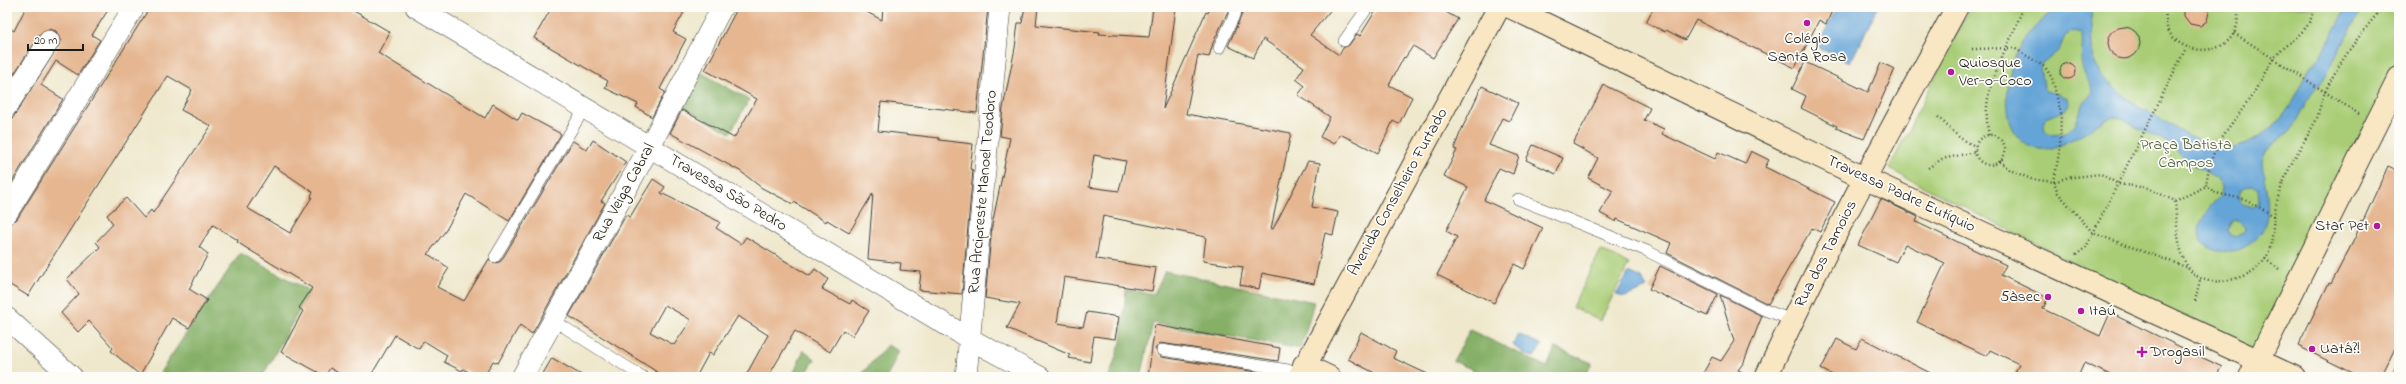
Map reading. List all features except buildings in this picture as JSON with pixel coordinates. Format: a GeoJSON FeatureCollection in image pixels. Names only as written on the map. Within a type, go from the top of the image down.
{"type":"FeatureCollection","features":[{"type":"Feature","properties":{"kind":"main road","name":"Avenida Conselheiro Furtado"},"geometry":{"type":"LineString","coordinates":[[1301,371],[1498,7]]}},
{"type":"Feature","properties":{"kind":"main road","name":"Travessa Padre Eutíquio"},"geometry":{"type":"LineString","coordinates":[[1510,7],[2254,369],[2294,377]]}},
{"type":"Feature","properties":{"kind":"main road","name":"Rua dos Tamoios"},"geometry":{"type":"LineString","coordinates":[[1766,377],[1792,320],[1864,178],[1958,7]]}},
{"type":"Feature","properties":{"kind":"main road"},"geometry":{"type":"LineString","coordinates":[[2254,369],[2399,78]]}},
{"type":"Feature","properties":{"kind":"main road"},"geometry":{"type":"LineString","coordinates":[[1301,371],[1329,377]]}},
{"type":"Feature","properties":{"kind":"street"},"geometry":{"type":"LineString","coordinates":[[7,213],[134,7]]}},
{"type":"Feature","properties":{"kind":"street","name":"Travessa São Pedro"},"geometry":{"type":"LineString","coordinates":[[416,7],[970,339],[1040,377]]}},
{"type":"Feature","properties":{"kind":"street","name":"Rua Veiga Cabral"},"geometry":{"type":"LineString","coordinates":[[522,377],[650,146],[722,7]]}},
{"type":"Feature","properties":{"kind":"street","name":"Rua Arcipreste Manoel Teodoro"},"geometry":{"type":"LineString","coordinates":[[966,377],[1000,7]]}},
{"type":"Feature","properties":{"kind":"street"},"geometry":{"type":"LineString","coordinates":[[7,106],[49,40]]}},
{"type":"Feature","properties":{"kind":"street"},"geometry":{"type":"LineString","coordinates":[[7,318],[72,377]]}},
{"type":"Feature","properties":{"kind":"lane"},"geometry":{"type":"LineString","coordinates":[[1219,48],[1238,7]]}},
{"type":"Feature","properties":{"kind":"lane"},"geometry":{"type":"LineString","coordinates":[[1344,41],[1368,7]]}},
{"type":"Feature","properties":{"kind":"lane"},"geometry":{"type":"LineString","coordinates":[[495,257],[584,109]]}},
{"type":"Feature","properties":{"kind":"lane"},"geometry":{"type":"LineString","coordinates":[[1518,199],[1647,251],[1765,310],[1792,320]]}},
{"type":"Feature","properties":{"kind":"lane"},"geometry":{"type":"LineString","coordinates":[[553,320],[643,377]]}},
{"type":"Feature","properties":{"kind":"lane"},"geometry":{"type":"LineString","coordinates":[[1162,350],[1301,371]]}},
{"type":"Feature","properties":{"kind":"lane"},"geometry":{"type":"LineString","coordinates":[[2397,377],[2399,372]]}},
{"type":"Feature","properties":{"kind":"path"},"geometry":{"type":"LineString","coordinates":[[1989,135],[1986,120],[1987,100],[2005,47],[2018,23],[2023,7]]}},
{"type":"Feature","properties":{"kind":"path"},"geometry":{"type":"LineString","coordinates":[[2167,7],[2168,27],[2175,39],[2186,48],[2200,51],[2215,49],[2228,41],[2234,32],[2239,16],[2238,7]]}},
{"type":"Feature","properties":{"kind":"path"},"geometry":{"type":"LineString","coordinates":[[2206,186],[2207,176],[2216,146],[2229,124],[2255,92],[2274,59],[2303,31],[2313,18],[2313,7]]}},
{"type":"Feature","properties":{"kind":"path"},"geometry":{"type":"LineString","coordinates":[[1972,49],[2005,47],[2014,48],[2045,67],[2057,92],[2061,113],[2060,147],[2054,182],[2058,193],[2093,233],[2186,267],[2200,280],[2221,281],[2240,277],[2255,270],[2266,258],[2270,249],[2274,216],[2283,182],[2298,150],[2315,122],[2325,92],[2358,35],[2383,7]]}},
{"type":"Feature","properties":{"kind":"path"},"geometry":{"type":"LineString","coordinates":[[2234,32],[2356,113]]}},
{"type":"Feature","properties":{"kind":"path"},"geometry":{"type":"LineString","coordinates":[[2086,247],[2186,48]]}},
{"type":"Feature","properties":{"kind":"path"},"geometry":{"type":"LineString","coordinates":[[1938,117],[1960,138],[1975,146]]}},
{"type":"Feature","properties":{"kind":"path"},"geometry":{"type":"LineString","coordinates":[[1989,135],[1995,136],[2004,146],[2005,151],[2000,161],[1996,164],[1985,164],[1976,157],[1975,146],[1978,141],[1989,135]]}},
{"type":"Feature","properties":{"kind":"path"},"geometry":{"type":"LineString","coordinates":[[1928,168],[1942,159],[1975,152]]}},
{"type":"Feature","properties":{"kind":"path"},"geometry":{"type":"LineString","coordinates":[[2000,161],[2010,170],[2031,179],[2054,182],[2066,178],[2101,174],[2118,184],[2148,188],[2175,201]]}},
{"type":"Feature","properties":{"kind":"path"},"geometry":{"type":"LineString","coordinates":[[2206,186],[2216,193],[2241,198],[2255,204],[2274,216]]}},
{"type":"Feature","properties":{"kind":"path"},"geometry":{"type":"LineString","coordinates":[[2175,201],[2206,186]]}},
{"type":"Feature","properties":{"kind":"path"},"geometry":{"type":"LineString","coordinates":[[2175,201],[2180,244],[2186,267]]}},
{"type":"Feature","properties":{"kind":"path"},"geometry":{"type":"LineString","coordinates":[[2266,258],[2279,269]]}},
{"type":"Feature","properties":{"kind":"path"},"geometry":{"type":"LineString","coordinates":[[2195,301],[2200,280]]}},
{"type":"Feature","properties":{"kind":"green space","name":"Praça Batista Campos"},"geometry":{"type":"Polygon","coordinates":[[[1970,7],[2399,7],[2399,58],[2252,354],[1889,169],[1970,7]]]}},
{"type":"Feature","properties":{"kind":"green space"},"geometry":{"type":"Polygon","coordinates":[[[700,72],[749,100],[730,133],[680,105],[700,72]]]}},
{"type":"Feature","properties":{"kind":"green space"},"geometry":{"type":"Polygon","coordinates":[[[1601,250],[1629,264],[1600,321],[1572,307],[1601,250]]]}},
{"type":"Feature","properties":{"kind":"green space"},"geometry":{"type":"Polygon","coordinates":[[[240,253],[310,291],[262,377],[157,377],[240,253]]]}},
{"type":"Feature","properties":{"kind":"green space"},"geometry":{"type":"Polygon","coordinates":[[[1165,271],[1314,302],[1301,349],[1153,323],[1141,377],[1109,377],[1121,342],[1126,290],[1154,294],[1165,271]]]}},
{"type":"Feature","properties":{"kind":"green space"},"geometry":{"type":"Polygon","coordinates":[[[1470,330],[1547,367],[1555,348],[1592,363],[1585,377],[1490,377],[1453,361],[1470,330]]]}},
{"type":"Feature","properties":{"kind":"green space"},"geometry":{"type":"Polygon","coordinates":[[[887,345],[899,351],[887,377],[859,377],[887,345]]]}},
{"type":"Feature","properties":{"kind":"green space"},"geometry":{"type":"Polygon","coordinates":[[[804,350],[815,359],[804,377],[792,377],[804,350]]]}},
{"type":"Feature","properties":{"kind":"water"},"geometry":{"type":"Polygon","coordinates":[[[1837,7],[1878,7],[1850,63],[1817,47],[1837,7]]]}},
{"type":"Feature","properties":{"kind":"water"},"geometry":{"type":"Polygon","coordinates":[[[2059,7],[2091,7],[2094,64],[2102,76],[2136,106],[2150,112],[2190,137],[2217,148],[2230,148],[2245,144],[2260,136],[2280,120],[2293,102],[2310,67],[2321,55],[2346,7],[2363,7],[2322,81],[2308,99],[2291,130],[2267,150],[2262,160],[2268,208],[2265,224],[2256,239],[2243,248],[2228,251],[2214,250],[2203,243],[2199,232],[2204,216],[2220,196],[2221,187],[2218,178],[2188,162],[2173,145],[2136,127],[2124,119],[2115,117],[2107,119],[2065,143],[2047,149],[2038,149],[2025,144],[2016,134],[2010,120],[2008,105],[2010,72],[2014,58],[2028,35],[2059,7]],[[2073,31],[2065,36],[2059,50],[2040,66],[2044,89],[2067,98],[2069,104],[2065,110],[2047,118],[2044,125],[2045,131],[2054,135],[2066,133],[2076,123],[2084,102],[2093,93],[2084,74],[2081,63],[2081,33],[2073,31]],[[2252,186],[2245,187],[2240,191],[2239,200],[2243,204],[2253,207],[2259,204],[2258,190],[2252,186]],[[2238,220],[2233,221],[2228,230],[2230,235],[2236,237],[2245,231],[2244,225],[2238,220]]]}},
{"type":"Feature","properties":{"kind":"water"},"geometry":{"type":"Polygon","coordinates":[[[1629,272],[1642,278],[1647,288],[1625,297],[1616,295],[1629,272]]]}},
{"type":"Feature","properties":{"kind":"water"},"geometry":{"type":"Polygon","coordinates":[[[1518,334],[1542,345],[1534,357],[1524,354],[1513,345],[1518,334]]]}},
{"type":"Feature","properties":{"kind":"place","name":"Colégio Santa Rosa"},"geometry":{"type":"Point","coordinates":[1807,23]}},
{"type":"Feature","properties":{"kind":"place","name":"Quiosque Ver-o-Coco"},"geometry":{"type":"Point","coordinates":[1951,72]}},
{"type":"Feature","properties":{"kind":"place","name":"Star Pet"},"geometry":{"type":"Point","coordinates":[2377,226]}},
{"type":"Feature","properties":{"kind":"place","name":"5àsec"},"geometry":{"type":"Point","coordinates":[2048,297]}},
{"type":"Feature","properties":{"kind":"place","name":"Itaú"},"geometry":{"type":"Point","coordinates":[2081,311]}},
{"type":"Feature","properties":{"kind":"place","name":"Uatá?!"},"geometry":{"type":"Point","coordinates":[2312,349]}},
{"type":"Feature","properties":{"kind":"place","name":"Drogasil"},"geometry":{"type":"Point","coordinates":[2142,352]}}]}
